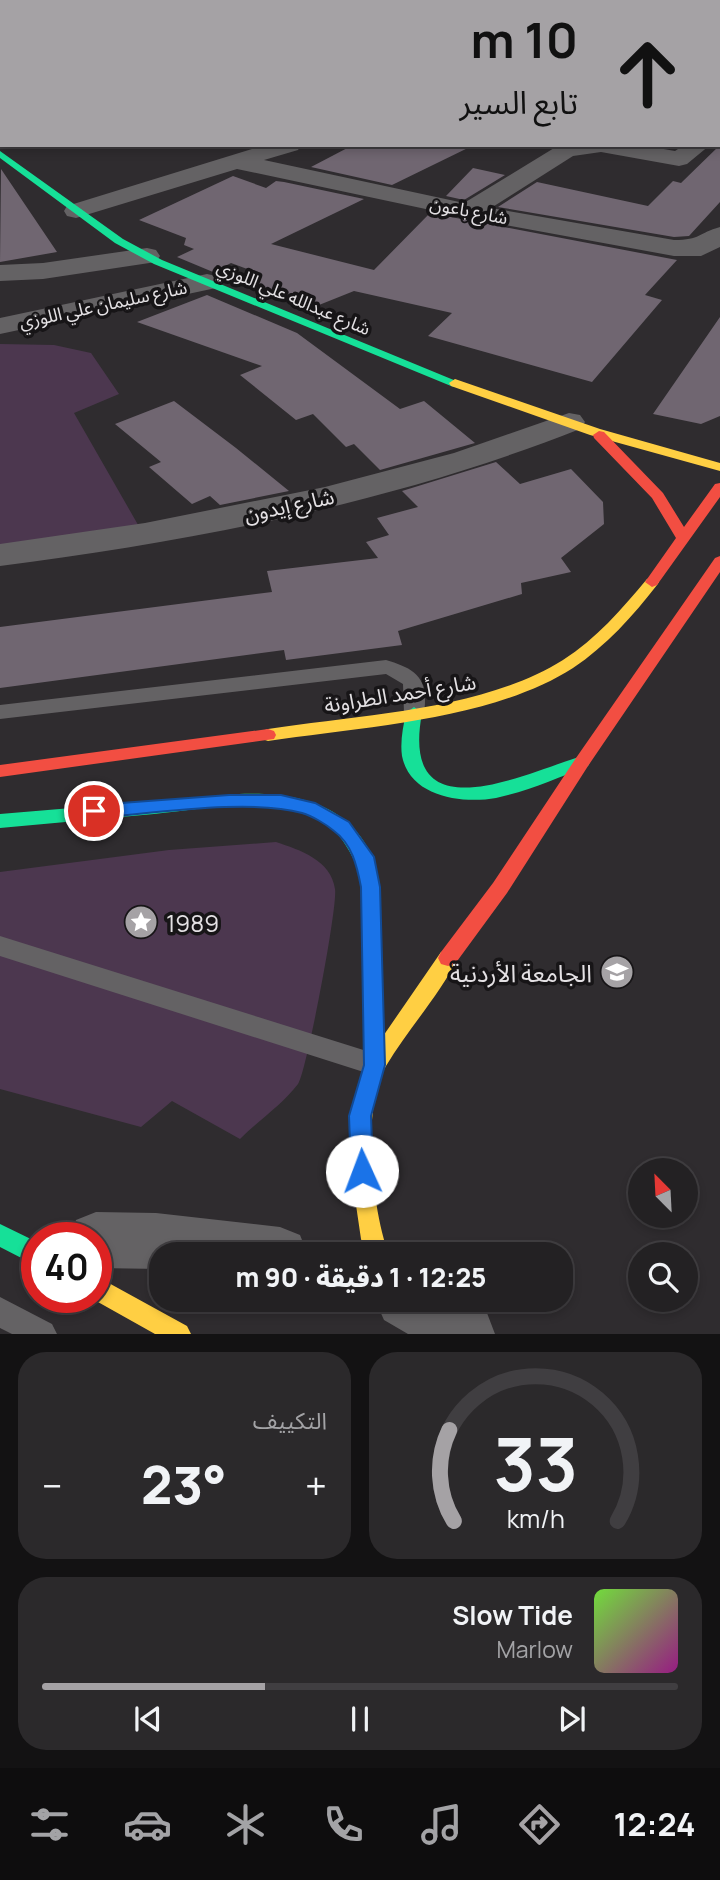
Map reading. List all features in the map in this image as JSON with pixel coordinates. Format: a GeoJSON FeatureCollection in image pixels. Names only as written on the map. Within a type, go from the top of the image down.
{"type":"FeatureCollection","features":[{"type":"Feature","properties":{"kind":"street"},"geometry":{"type":"LineString","coordinates":[[76,211],[284,147]]}},
{"type":"Feature","properties":{"kind":"street"},"geometry":{"type":"LineString","coordinates":[[468,211],[567,150],[587,147]]}},
{"type":"Feature","properties":{"kind":"street"},"geometry":{"type":"LineString","coordinates":[[612,147],[679,159],[696,147]]}},
{"type":"Feature","properties":{"kind":"street","name":"شارع عبدالله علي اللوزي"},"geometry":{"type":"LineString","coordinates":[[0,154],[76,211],[147,256],[389,358],[582,427],[720,467]]}},
{"type":"Feature","properties":{"kind":"street","name":"شارع باعون"},"geometry":{"type":"LineString","coordinates":[[239,162],[468,211],[631,241],[674,248],[710,241]]}},
{"type":"Feature","properties":{"kind":"street"},"geometry":{"type":"LineString","coordinates":[[0,273],[43,271],[147,256]]}},
{"type":"Feature","properties":{"kind":"street","name":"شارع سليمان علي اللوزي"},"geometry":{"type":"LineString","coordinates":[[0,326],[207,282]]}},
{"type":"Feature","properties":{"kind":"street","name":"شارع عبدالله علي اللوزي"},"geometry":{"type":"LineString","coordinates":[[582,427],[656,493],[684,539]]}},
{"type":"Feature","properties":{"kind":"street","name":"شارع إيدون"},"geometry":{"type":"LineString","coordinates":[[0,555],[162,531],[380,485],[582,427]]}},
{"type":"Feature","properties":{"kind":"street","name":"شارع أحمد الطراونة"},"geometry":{"type":"LineString","coordinates":[[0,771],[473,705],[515,690],[579,656],[609,629],[650,585],[720,487]]}},
{"type":"Feature","properties":{"kind":"street"},"geometry":{"type":"LineString","coordinates":[[373,1242],[362,1171],[360,1116],[375,1065],[425,988],[507,877],[720,561]]}},
{"type":"Feature","properties":{"kind":"street"},"geometry":{"type":"LineString","coordinates":[[414,713],[408,747],[413,768],[424,780],[444,792],[472,796],[496,792],[582,762]]}},
{"type":"Feature","properties":{"kind":"street"},"geometry":{"type":"LineString","coordinates":[[0,821],[229,801],[281,802],[309,807],[342,827],[365,857],[371,887],[375,1065]]}},
{"type":"Feature","properties":{"kind":"street"},"geometry":{"type":"LineString","coordinates":[[112,1240],[165,1242]]}},
{"type":"Feature","properties":{"kind":"street"},"geometry":{"type":"LineString","coordinates":[[112,1297],[179,1334]]}},
{"type":"Feature","properties":{"kind":"street"},"geometry":{"type":"LineString","coordinates":[[426,1312],[466,1334]]}},
{"type":"Feature","properties":{"kind":"lane"},"geometry":{"type":"LineString","coordinates":[[0,712],[386,667],[400,671],[417,687],[414,713]]}},
{"type":"Feature","properties":{"kind":"lane"},"geometry":{"type":"LineString","coordinates":[[0,946],[375,1065]]}},
{"type":"Feature","properties":{"kind":"lane"},"geometry":{"type":"LineString","coordinates":[[0,1311],[42,1334]]}},
{"type":"Feature","properties":{"kind":"shaded area"},"geometry":{"type":"Polygon","coordinates":[[[0,344],[54,345],[91,353],[119,394],[74,413],[141,530],[0,551],[0,344]]]}},
{"type":"Feature","properties":{"kind":"shaded area"},"geometry":{"type":"Polygon","coordinates":[[[276,842],[321,863],[335,889],[327,956],[302,1073],[298,1084],[278,1105],[240,1139],[172,1101],[141,1127],[0,1089],[0,872],[169,850],[276,842]]]}},
{"type":"Feature","properties":{"kind":"building"},"geometry":{"type":"Polygon","coordinates":[[[349,147],[470,147],[392,185],[311,167],[349,147]]]}},
{"type":"Feature","properties":{"kind":"building"},"geometry":{"type":"Polygon","coordinates":[[[720,147],[720,202],[689,236],[674,237],[498,207],[537,182],[648,206],[673,181],[681,183],[720,147]]]}},
{"type":"Feature","properties":{"kind":"building"},"geometry":{"type":"Polygon","coordinates":[[[473,168],[505,175],[464,200],[446,196],[473,168]]]}},
{"type":"Feature","properties":{"kind":"building"},"geometry":{"type":"Polygon","coordinates":[[[1,169],[57,252],[0,262],[1,169]]]}},
{"type":"Feature","properties":{"kind":"building"},"geometry":{"type":"Polygon","coordinates":[[[233,176],[266,188],[276,181],[364,199],[271,244],[374,270],[430,213],[677,260],[645,295],[662,300],[592,382],[428,336],[452,313],[354,291],[319,305],[239,282],[261,274],[231,263],[213,272],[177,257],[194,249],[184,245],[186,238],[139,220],[233,176]]]}},
{"type":"Feature","properties":{"kind":"building"},"geometry":{"type":"Polygon","coordinates":[[[207,295],[297,333],[400,409],[424,401],[475,443],[380,470],[354,444],[346,447],[313,414],[296,420],[240,375],[262,366],[137,322],[207,295]]]}},
{"type":"Feature","properties":{"kind":"building"},"geometry":{"type":"Polygon","coordinates":[[[720,317],[720,416],[701,424],[653,414],[720,317]]]}},
{"type":"Feature","properties":{"kind":"building"},"geometry":{"type":"Polygon","coordinates":[[[174,401],[289,491],[220,505],[210,496],[192,504],[149,467],[161,462],[115,424],[174,401]]]}},
{"type":"Feature","properties":{"kind":"building"},"geometry":{"type":"Polygon","coordinates":[[[496,462],[520,484],[571,469],[603,502],[604,524],[561,558],[571,572],[521,583],[522,594],[398,631],[402,645],[286,660],[284,650],[0,688],[0,627],[272,592],[267,571],[378,558],[366,542],[389,535],[377,518],[418,507],[402,491],[496,462]]]}},
{"type":"Feature","properties":{"kind":"traffic: fast"},"geometry":{"type":"LineString","coordinates":[[0,154],[119,241],[158,262],[455,383]]}},
{"type":"Feature","properties":{"kind":"traffic: fast"},"geometry":{"type":"LineString","coordinates":[[414,713],[410,756],[418,774],[437,787],[455,792],[492,792],[511,788],[582,762]]}},
{"type":"Feature","properties":{"kind":"traffic: fast"},"geometry":{"type":"LineString","coordinates":[[0,821],[221,801],[292,803],[318,811],[346,831],[360,850],[368,870]]}},
{"type":"Feature","properties":{"kind":"traffic: fast"},"geometry":{"type":"LineString","coordinates":[[0,1235],[21,1246]]}},
{"type":"Feature","properties":{"kind":"traffic: slow"},"geometry":{"type":"LineString","coordinates":[[455,383],[595,432],[720,467]]}},
{"type":"Feature","properties":{"kind":"traffic: slow"},"geometry":{"type":"LineString","coordinates":[[268,735],[460,706],[526,686],[568,664],[592,646],[624,615],[652,582]]}},
{"type":"Feature","properties":{"kind":"traffic: slow"},"geometry":{"type":"LineString","coordinates":[[373,1242],[362,1171],[360,1116],[375,1065],[448,958]]}},
{"type":"Feature","properties":{"kind":"traffic: slow"},"geometry":{"type":"LineString","coordinates":[[112,1297],[179,1334]]}},
{"type":"Feature","properties":{"kind":"traffic: jam"},"geometry":{"type":"LineString","coordinates":[[599,435],[658,496],[684,539]]}},
{"type":"Feature","properties":{"kind":"traffic: jam"},"geometry":{"type":"LineString","coordinates":[[652,582],[720,487]]}},
{"type":"Feature","properties":{"kind":"traffic: jam"},"geometry":{"type":"LineString","coordinates":[[448,958],[500,888],[582,762],[720,561]]}},
{"type":"Feature","properties":{"kind":"traffic: jam"},"geometry":{"type":"LineString","coordinates":[[0,771],[268,735]]}},
{"type":"Feature","properties":{"kind":"traffic: jam"},"geometry":{"type":"LineString","coordinates":[[368,870],[371,887],[375,1065]]}},
{"type":"Feature","properties":{"kind":"place","name":"1989"},"geometry":{"type":"Point","coordinates":[141,922]}},
{"type":"Feature","properties":{"kind":"place","name":"الجامعة الأردنية"},"geometry":{"type":"Point","coordinates":[617,972]}},
{"type":"Feature","properties":{"kind":"route"},"geometry":{"type":"LineString","coordinates":[[94,811],[229,801],[281,802],[309,807],[342,827],[365,857],[371,887],[375,1065],[360,1116],[362,1171]]}}]}
